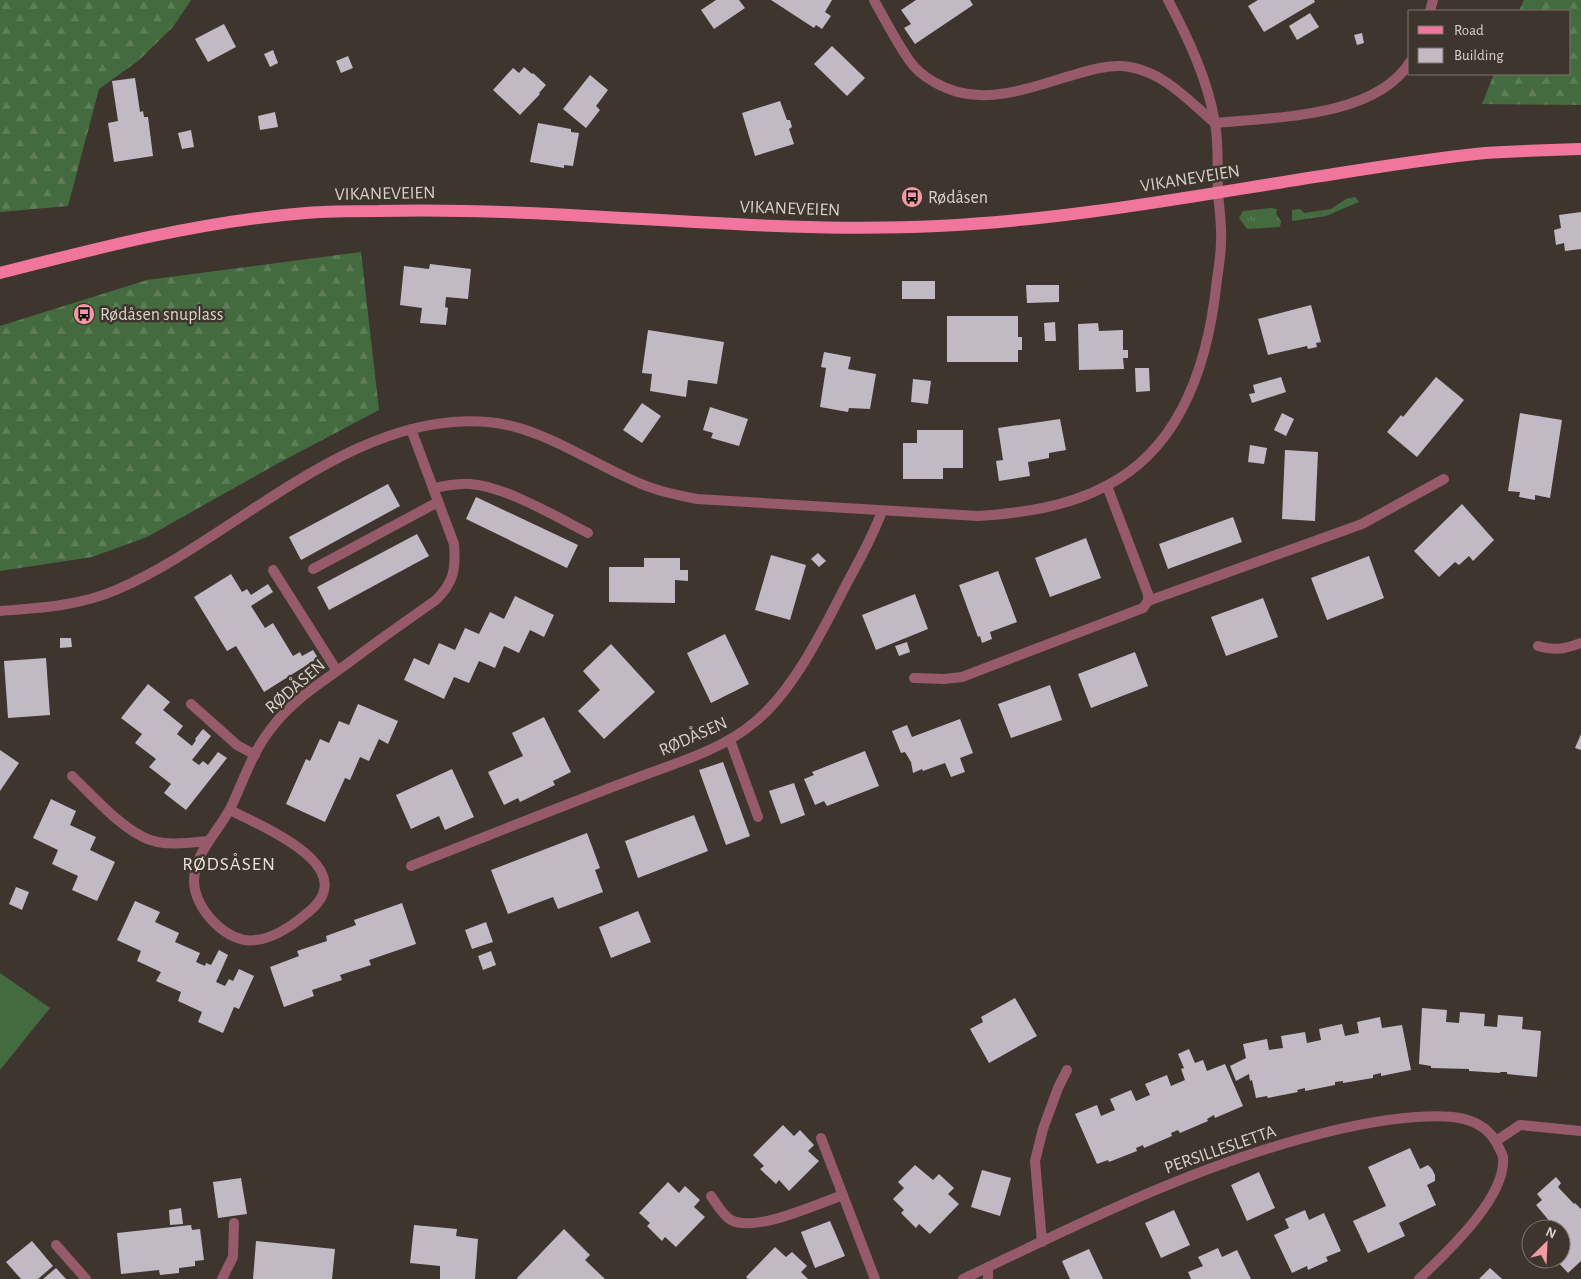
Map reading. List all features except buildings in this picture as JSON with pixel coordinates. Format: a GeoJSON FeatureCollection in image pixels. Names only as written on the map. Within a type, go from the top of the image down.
{"type":"FeatureCollection","features":[{"type":"Feature","properties":{"kind":"main road","name":"VIKANEVEIEN"},"geometry":{"type":"LineString","coordinates":[[0,273],[117,243],[214,224],[306,212],[459,210],[572,214],[812,228],[940,226],[1003,221],[1218,192],[1388,165],[1484,154],[1581,149]]}},
{"type":"Feature","properties":{"kind":"street"},"geometry":{"type":"LineString","coordinates":[[874,0],[910,61],[926,77],[941,86],[960,93],[978,96],[1000,95],[1020,91],[1091,70],[1129,67],[1159,77],[1170,84],[1215,123],[1316,113],[1353,104],[1373,95],[1393,82],[1408,65]]}},
{"type":"Feature","properties":{"kind":"street"},"geometry":{"type":"LineString","coordinates":[[0,611],[43,608],[87,600],[114,591],[142,578],[313,472],[350,452],[411,429],[446,422],[487,422],[509,425],[546,438],[638,483],[697,500],[978,516],[1014,514],[1049,507],[1107,486],[1148,456],[1174,423],[1190,395],[1207,340],[1215,302],[1221,241],[1215,123],[1204,82],[1189,43],[1168,0]]}},
{"type":"Feature","properties":{"kind":"street","name":"RØDÅSEN"},"geometry":{"type":"LineString","coordinates":[[230,810],[255,755],[269,731],[283,715],[304,695],[436,600],[448,586],[455,566],[454,544],[411,429]]}},
{"type":"Feature","properties":{"kind":"street"},"geometry":{"type":"LineString","coordinates":[[914,678],[944,679],[962,677],[1125,616],[1143,608],[1148,601],[1362,524],[1444,479]]}},
{"type":"Feature","properties":{"kind":"street"},"geometry":{"type":"LineString","coordinates":[[433,488],[454,484],[473,484],[515,496],[588,533]]}},
{"type":"Feature","properties":{"kind":"street"},"geometry":{"type":"LineString","coordinates":[[1107,486],[1148,594],[1148,601]]}},
{"type":"Feature","properties":{"kind":"street"},"geometry":{"type":"LineString","coordinates":[[313,569],[438,502]]}},
{"type":"Feature","properties":{"kind":"street","name":"RØDÅSEN"},"geometry":{"type":"LineString","coordinates":[[411,866],[703,753],[730,740],[758,720],[780,696],[807,656],[876,527],[882,511]]}},
{"type":"Feature","properties":{"kind":"street"},"geometry":{"type":"LineString","coordinates":[[273,570],[337,671]]}},
{"type":"Feature","properties":{"kind":"street"},"geometry":{"type":"LineString","coordinates":[[1538,646],[1550,650],[1568,648],[1581,643]]}},
{"type":"Feature","properties":{"kind":"street"},"geometry":{"type":"LineString","coordinates":[[190,704],[237,745],[255,755]]}},
{"type":"Feature","properties":{"kind":"street"},"geometry":{"type":"LineString","coordinates":[[730,740],[758,817]]}},
{"type":"Feature","properties":{"kind":"street"},"geometry":{"type":"LineString","coordinates":[[72,776],[119,821],[144,838],[166,843],[208,841]]}},
{"type":"Feature","properties":{"kind":"street"},"geometry":{"type":"LineString","coordinates":[[230,810],[293,843],[308,854],[324,877],[325,884],[320,900],[315,908],[299,920],[269,937],[255,941],[239,938],[221,929],[206,913],[197,896],[194,880],[198,863],[208,841],[230,810]]}},
{"type":"Feature","properties":{"kind":"street"},"geometry":{"type":"LineString","coordinates":[[1042,1242],[1034,1161],[1042,1129],[1067,1070]]}},
{"type":"Feature","properties":{"kind":"street","name":"PERSILLESLETTA"},"geometry":{"type":"LineString","coordinates":[[963,1279],[1156,1189],[1238,1158],[1321,1133],[1391,1119],[1444,1116],[1470,1120],[1484,1128],[1496,1141]]}},
{"type":"Feature","properties":{"kind":"street"},"geometry":{"type":"LineString","coordinates":[[1419,1279],[1452,1247],[1480,1214],[1496,1187],[1502,1168],[1503,1156],[1496,1141],[1520,1125],[1581,1131]]}},
{"type":"Feature","properties":{"kind":"street"},"geometry":{"type":"LineString","coordinates":[[821,1138],[875,1279]]}},
{"type":"Feature","properties":{"kind":"street"},"geometry":{"type":"LineString","coordinates":[[711,1196],[730,1220],[747,1224],[769,1221],[843,1195]]}},
{"type":"Feature","properties":{"kind":"street"},"geometry":{"type":"LineString","coordinates":[[222,1279],[232,1257],[234,1223]]}},
{"type":"Feature","properties":{"kind":"street"},"geometry":{"type":"LineString","coordinates":[[56,1245],[86,1279]]}},
{"type":"Feature","properties":{"kind":"street"},"geometry":{"type":"LineString","coordinates":[[988,1268],[988,1279]]}},
{"type":"Feature","properties":{"kind":"green space"},"geometry":{"type":"Polygon","coordinates":[[[0,0],[191,0],[173,27],[138,61],[99,89],[68,206],[0,212],[0,0]]]}},
{"type":"Feature","properties":{"kind":"green space"},"geometry":{"type":"Polygon","coordinates":[[[1524,0],[1581,0],[1581,105],[1482,104],[1494,75],[1571,75],[1571,10],[1519,10],[1524,0]]]}},
{"type":"Feature","properties":{"kind":"green space"},"geometry":{"type":"Polygon","coordinates":[[[1355,197],[1359,202],[1326,216],[1292,221],[1292,210],[1300,209],[1304,213],[1331,209],[1346,199],[1355,197]]]}},
{"type":"Feature","properties":{"kind":"green space"},"geometry":{"type":"Polygon","coordinates":[[[1277,209],[1276,214],[1281,221],[1280,227],[1247,229],[1239,218],[1243,211],[1277,209]]]}},
{"type":"Feature","properties":{"kind":"green space"},"geometry":{"type":"Polygon","coordinates":[[[361,252],[379,410],[275,465],[147,537],[92,557],[0,571],[0,326],[147,280],[361,252]]]}},
{"type":"Feature","properties":{"kind":"green space"},"geometry":{"type":"Polygon","coordinates":[[[0,973],[50,1008],[0,1070],[0,973]]]}},
{"type":"Feature","properties":{"kind":"place","name":"Rødåsen"},"geometry":{"type":"Point","coordinates":[912,197]}},
{"type":"Feature","properties":{"kind":"place","name":"Rødåsen snuplass"},"geometry":{"type":"Point","coordinates":[84,314]}},
{"type":"Feature","properties":{"kind":"district","name":"RØDSÅSEN"},"geometry":{"type":"Point","coordinates":[229,863]}}]}
